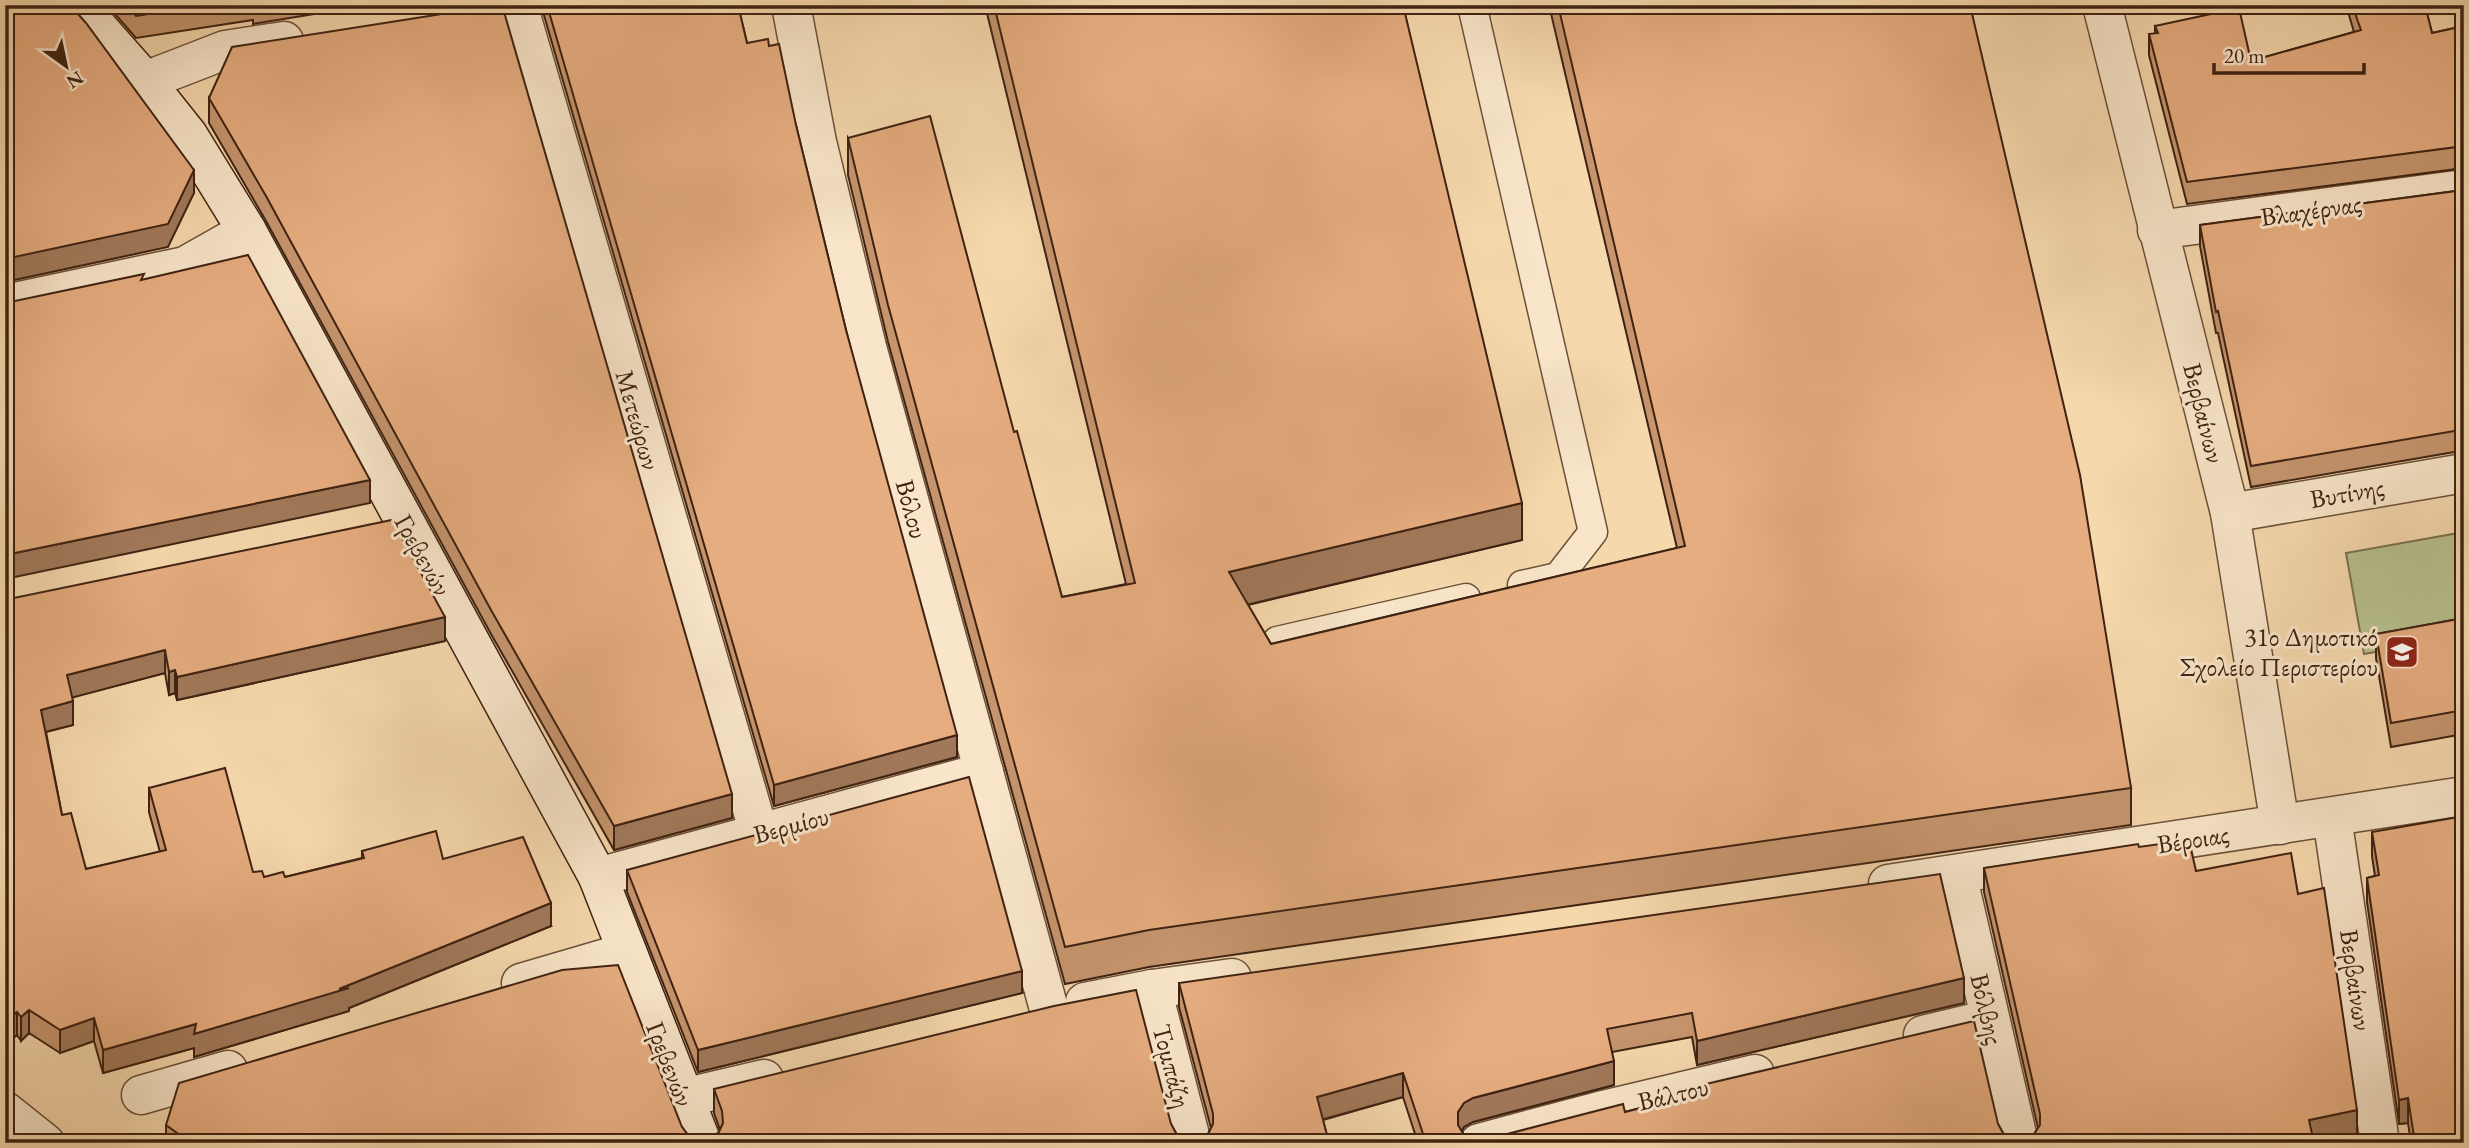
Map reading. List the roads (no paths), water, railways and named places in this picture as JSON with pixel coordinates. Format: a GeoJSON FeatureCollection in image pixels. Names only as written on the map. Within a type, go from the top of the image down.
{"type":"FeatureCollection","features":[{"type":"Feature","properties":{"kind":"street","name":"Γρεβενών"},"geometry":{"type":"LineString","coordinates":[[78,5],[188,135],[247,231],[598,877],[702,1143]]}},
{"type":"Feature","properties":{"kind":"street","name":"Βόλου"},"geometry":{"type":"LineString","coordinates":[[791,5],[817,142],[867,346],[984,772],[1035,1013],[1152,989]]}},
{"type":"Feature","properties":{"kind":"street","name":"Βερβαίνων"},"geometry":{"type":"LineString","coordinates":[[2102,5],[2230,513],[2280,825]]}},
{"type":"Feature","properties":{"kind":"street","name":"Μετεώρων"},"geometry":{"type":"LineString","coordinates":[[506,7],[759,833]]}},
{"type":"Feature","properties":{"kind":"street"},"geometry":{"type":"LineString","coordinates":[[145,81],[225,50],[321,35]]}},
{"type":"Feature","properties":{"kind":"street","name":"Βλαχέρνας"},"geometry":{"type":"LineString","coordinates":[[2157,230],[2464,189]]}},
{"type":"Feature","properties":{"kind":"street"},"geometry":{"type":"LineString","coordinates":[[5,304],[185,266],[247,231]]}},
{"type":"Feature","properties":{"kind":"street","name":"Βυτίνης"},"geometry":{"type":"LineString","coordinates":[[2230,513],[2464,473]]}},
{"type":"Feature","properties":{"kind":"street"},"geometry":{"type":"LineString","coordinates":[[363,527],[403,519]]}},
{"type":"Feature","properties":{"kind":"street","name":"Βερμίου"},"geometry":{"type":"LineString","coordinates":[[598,877],[984,772]]}},
{"type":"Feature","properties":{"kind":"street","name":"Βέροιας"},"geometry":{"type":"LineString","coordinates":[[1848,890],[2464,796]]}},
{"type":"Feature","properties":{"kind":"street","name":"Βερβαίνων"},"geometry":{"type":"LineString","coordinates":[[2332,817],[2380,1143]]}},
{"type":"Feature","properties":{"kind":"street","name":"Βόλβης"},"geometry":{"type":"LineString","coordinates":[[1957,874],[2019,1143]]}},
{"type":"Feature","properties":{"kind":"street"},"geometry":{"type":"LineString","coordinates":[[482,995],[627,952]]}},
{"type":"Feature","properties":{"kind":"street"},"geometry":{"type":"LineString","coordinates":[[1152,989],[1262,974]]}},
{"type":"Feature","properties":{"kind":"street","name":"Τομπάζη"},"geometry":{"type":"LineString","coordinates":[[1152,989],[1192,1143]]}},
{"type":"Feature","properties":{"kind":"street"},"geometry":{"type":"LineString","coordinates":[[1895,1041],[1990,1019]]}},
{"type":"Feature","properties":{"kind":"street"},"geometry":{"type":"LineString","coordinates":[[141,1095],[259,1060]]}},
{"type":"Feature","properties":{"kind":"street","name":"Βάλτου"},"geometry":{"type":"LineString","coordinates":[[1479,1143],[1602,1127],[1787,1067]]}},
{"type":"Feature","properties":{"kind":"street"},"geometry":{"type":"LineString","coordinates":[[683,1098],[792,1072]]}},
{"type":"Feature","properties":{"kind":"street"},"geometry":{"type":"LineString","coordinates":[[5,1111],[44,1143]]}},
{"type":"Feature","properties":{"kind":"lane"},"geometry":{"type":"LineString","coordinates":[[1277,640],[1558,577],[1593,532],[1472,5]]}},
{"type":"Feature","properties":{"kind":"place","name":"31ο Δημοτικό Σχολείο Περιστερίου"},"geometry":{"type":"Point","coordinates":[2402,652]}}]}
